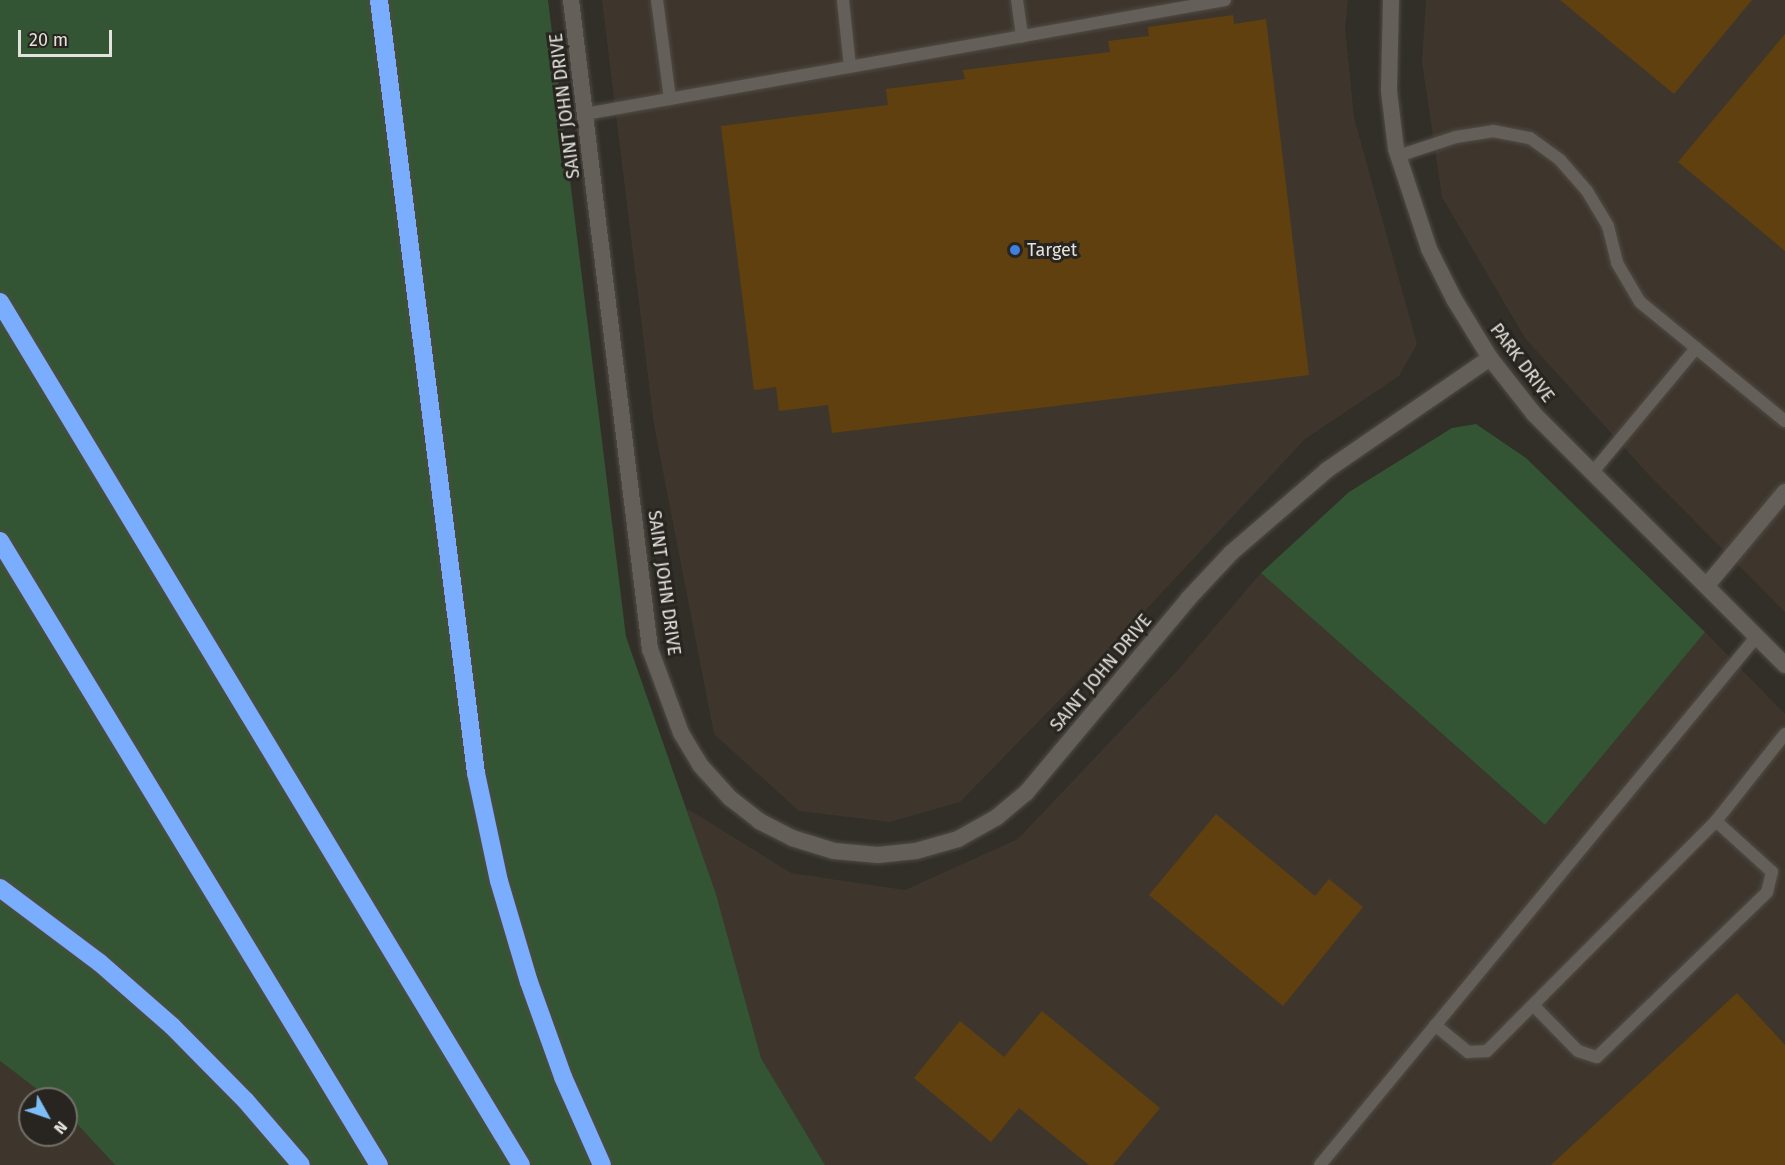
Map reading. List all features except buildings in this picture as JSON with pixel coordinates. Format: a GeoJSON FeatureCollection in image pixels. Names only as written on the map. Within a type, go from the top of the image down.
{"type":"FeatureCollection","features":[{"type":"Feature","properties":{"kind":"highway"},"geometry":{"type":"LineString","coordinates":[[379,0],[476,773],[499,881],[529,982],[562,1077],[602,1165]]}},
{"type":"Feature","properties":{"kind":"highway"},"geometry":{"type":"LineString","coordinates":[[0,302],[521,1165]]}},
{"type":"Feature","properties":{"kind":"highway"},"geometry":{"type":"LineString","coordinates":[[0,541],[379,1165]]}},
{"type":"Feature","properties":{"kind":"highway"},"geometry":{"type":"LineString","coordinates":[[0,888],[100,963],[172,1026],[246,1101],[301,1165]]}},
{"type":"Feature","properties":{"kind":"street","name":"SAINT JOHN DRIVE"},"geometry":{"type":"LineString","coordinates":[[571,0],[650,649],[681,733],[700,765],[730,798],[759,821],[792,838],[834,851],[878,855],[916,851],[958,838],[997,817],[1026,793],[1188,599],[1247,539],[1327,471],[1490,358]]}},
{"type":"Feature","properties":{"kind":"street","name":"PARK DRIVE"},"geometry":{"type":"LineString","coordinates":[[1391,0],[1389,91],[1398,156],[1429,249],[1490,358],[1534,414],[1708,584],[1785,665]]}},
{"type":"Feature","properties":{"kind":"street"},"geometry":{"type":"LineString","coordinates":[[1708,584],[1785,492]]}},
{"type":"Feature","properties":{"kind":"lane"},"geometry":{"type":"LineString","coordinates":[[657,0],[670,99]]}},
{"type":"Feature","properties":{"kind":"lane"},"geometry":{"type":"LineString","coordinates":[[843,0],[850,67]]}},
{"type":"Feature","properties":{"kind":"lane"},"geometry":{"type":"LineString","coordinates":[[1017,0],[1022,37]]}},
{"type":"Feature","properties":{"kind":"lane"},"geometry":{"type":"LineString","coordinates":[[585,114],[1225,0]]}},
{"type":"Feature","properties":{"kind":"lane"},"geometry":{"type":"LineString","coordinates":[[1398,156],[1456,137],[1493,131],[1530,138],[1560,160],[1587,191],[1608,226],[1617,263],[1640,302],[1785,421]]}},
{"type":"Feature","properties":{"kind":"lane"},"geometry":{"type":"LineString","coordinates":[[1592,473],[1696,348]]}},
{"type":"Feature","properties":{"kind":"lane"},"geometry":{"type":"LineString","coordinates":[[1320,1165],[1757,636]]}},
{"type":"Feature","properties":{"kind":"lane"},"geometry":{"type":"LineString","coordinates":[[1435,1025],[1468,1052],[1487,1051],[1716,821],[1785,734]]}},
{"type":"Feature","properties":{"kind":"lane"},"geometry":{"type":"LineString","coordinates":[[1533,1005],[1578,1051],[1597,1057],[1767,892],[1772,872],[1716,821]]}},
{"type":"Feature","properties":{"kind":"shaded area"},"geometry":{"type":"Polygon","coordinates":[[[602,0],[1348,0],[1345,28],[1354,118],[1417,344],[1399,376],[1305,439],[1113,645],[960,802],[890,822],[799,811],[714,734],[654,425],[602,0]]]}},
{"type":"Feature","properties":{"kind":"shaded area"},"geometry":{"type":"Polygon","coordinates":[[[1426,0],[1785,0],[1785,612],[1649,475],[1525,338],[1442,197],[1422,62],[1426,0]]]}},
{"type":"Feature","properties":{"kind":"shaded area"},"geometry":{"type":"Polygon","coordinates":[[[1261,573],[1545,825],[1705,632],[1785,714],[1785,1165],[825,1165],[761,1058],[716,894],[686,808],[791,873],[905,890],[1018,839],[1178,670],[1261,573]]]}},
{"type":"Feature","properties":{"kind":"shaded area"},"geometry":{"type":"Polygon","coordinates":[[[0,1061],[34,1087],[18,1087],[18,1147],[78,1147],[78,1125],[115,1165],[0,1165],[0,1061]]]}},
{"type":"Feature","properties":{"kind":"green space"},"geometry":{"type":"Polygon","coordinates":[[[0,0],[548,0],[626,637],[716,894],[761,1058],[825,1165],[115,1165],[78,1125],[78,1087],[34,1087],[0,1061],[0,0]]]}},
{"type":"Feature","properties":{"kind":"green space"},"geometry":{"type":"Polygon","coordinates":[[[1476,424],[1526,458],[1705,632],[1545,825],[1261,573],[1349,492],[1452,428],[1476,424]]]}},
{"type":"Feature","properties":{"kind":"place","name":"Target"},"geometry":{"type":"Point","coordinates":[1015,250]}}]}
